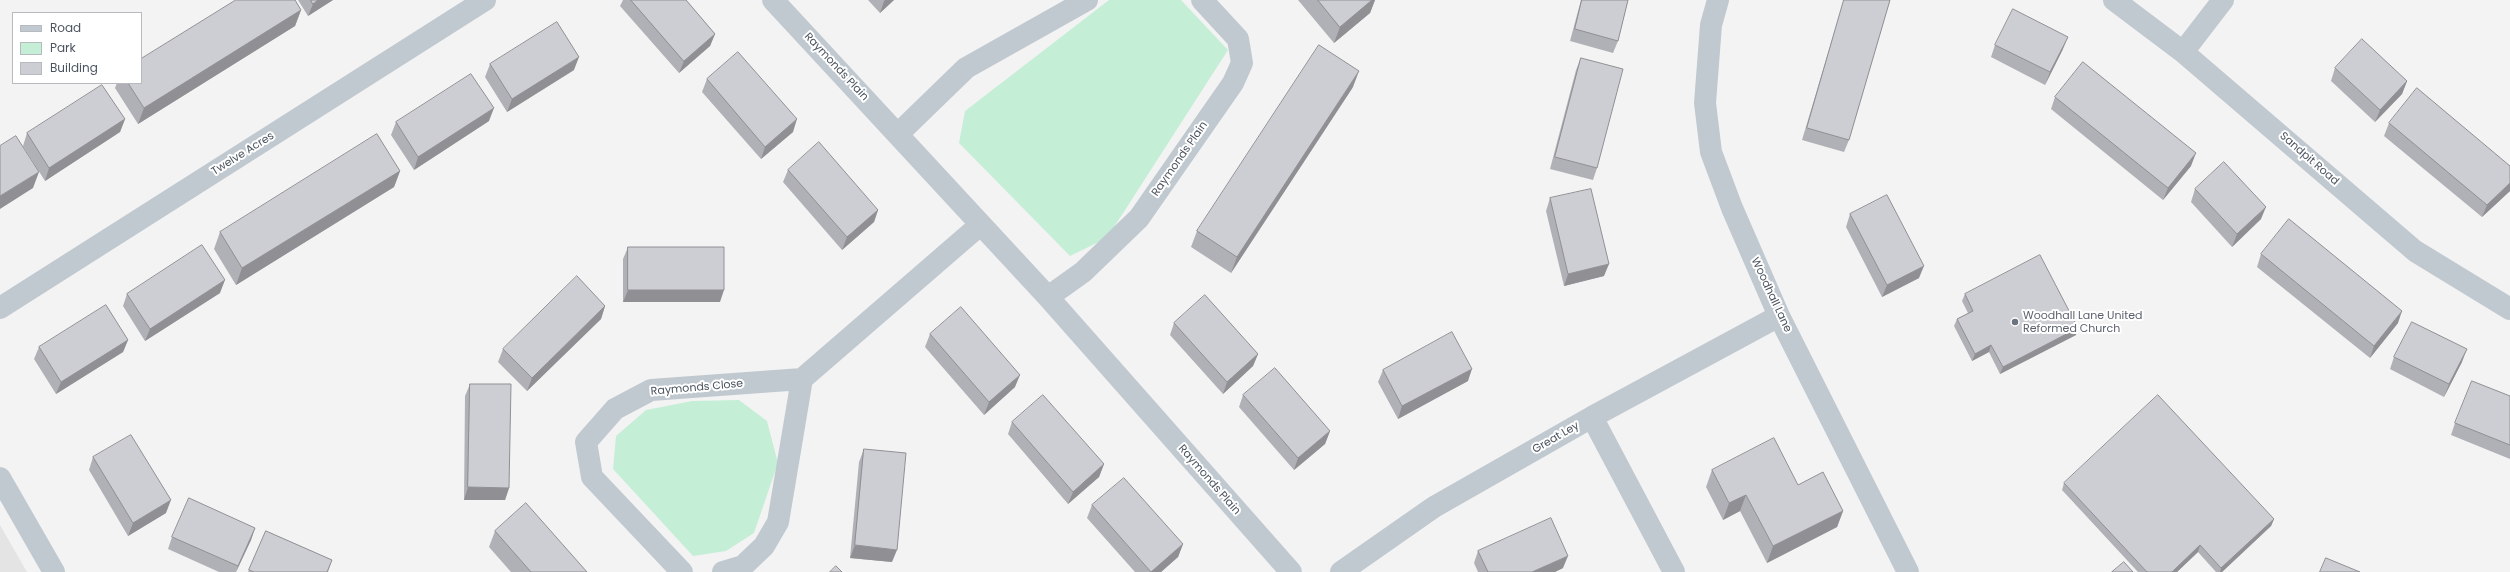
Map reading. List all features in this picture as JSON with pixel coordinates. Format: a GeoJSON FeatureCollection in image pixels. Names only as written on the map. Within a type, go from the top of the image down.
{"type":"FeatureCollection","features":[{"type":"Feature","properties":{"kind":"street","name":"Twelve Acres"},"geometry":{"type":"LineString","coordinates":[[0,308],[486,0]]}},
{"type":"Feature","properties":{"kind":"street","name":"Raymonds Plain"},"geometry":{"type":"LineString","coordinates":[[774,0],[1048,297],[1291,572]]}},
{"type":"Feature","properties":{"kind":"street"},"geometry":{"type":"LineString","coordinates":[[899,134],[966,68],[1086,0]]}},
{"type":"Feature","properties":{"kind":"street","name":"Raymonds Plain"},"geometry":{"type":"LineString","coordinates":[[1048,297],[1083,272],[1139,218],[1233,83],[1242,63],[1238,39],[1202,0]]}},
{"type":"Feature","properties":{"kind":"street","name":"Woodhall Lane"},"geometry":{"type":"LineString","coordinates":[[1718,0],[1711,25],[1705,103],[1711,152],[1732,208],[1779,316],[1908,572]]}},
{"type":"Feature","properties":{"kind":"street","name":"Sandpit Road"},"geometry":{"type":"LineString","coordinates":[[2114,0],[2183,52],[2415,251],[2510,310]]}},
{"type":"Feature","properties":{"kind":"street"},"geometry":{"type":"LineString","coordinates":[[2183,52],[2223,0]]}},
{"type":"Feature","properties":{"kind":"street"},"geometry":{"type":"LineString","coordinates":[[723,572],[743,566],[764,546],[778,522],[802,379],[980,225]]}},
{"type":"Feature","properties":{"kind":"street","name":"Great Ley"},"geometry":{"type":"LineString","coordinates":[[1341,572],[1434,507],[1592,417],[1779,316]]}},
{"type":"Feature","properties":{"kind":"street","name":"Raymonds Close"},"geometry":{"type":"LineString","coordinates":[[682,572],[592,477],[586,442],[615,409],[651,390],[802,379]]}},
{"type":"Feature","properties":{"kind":"street"},"geometry":{"type":"LineString","coordinates":[[1592,417],[1674,572]]}},
{"type":"Feature","properties":{"kind":"street"},"geometry":{"type":"LineString","coordinates":[[0,478],[54,572]]}},
{"type":"Feature","properties":{"kind":"shaded area"},"geometry":{"type":"Polygon","coordinates":[[[0,525],[27,572],[0,572],[0,525]]]}},
{"type":"Feature","properties":{"kind":"green space"},"geometry":{"type":"Polygon","coordinates":[[[1109,0],[1181,0],[1228,50],[1107,238],[1070,256],[959,143],[965,111],[1109,0]]]}},
{"type":"Feature","properties":{"kind":"green space"},"geometry":{"type":"Polygon","coordinates":[[[739,400],[767,421],[778,463],[754,533],[726,551],[693,556],[613,469],[616,436],[646,410],[692,401],[739,400]]]}},
{"type":"Feature","properties":{"kind":"building"},"geometry":{"type":"Polygon","coordinates":[[[236,0],[295,0],[301,10],[144,108],[129,84],[142,84],[142,58],[236,0]]]}},
{"type":"Feature","properties":{"kind":"building"},"geometry":{"type":"Polygon","coordinates":[[[311,0],[318,0],[313,4],[311,0]]]}},
{"type":"Feature","properties":{"kind":"building"},"geometry":{"type":"Polygon","coordinates":[[[631,0],[686,0],[715,34],[684,61],[631,0]]]}},
{"type":"Feature","properties":{"kind":"building"},"geometry":{"type":"Polygon","coordinates":[[[1318,0],[1372,0],[1340,27],[1318,0]]]}},
{"type":"Feature","properties":{"kind":"building"},"geometry":{"type":"Polygon","coordinates":[[[1582,0],[1628,0],[1618,41],[1575,29],[1582,0]]]}},
{"type":"Feature","properties":{"kind":"building"},"geometry":{"type":"Polygon","coordinates":[[[1844,0],[1890,0],[1849,140],[1807,128],[1844,0]]]}},
{"type":"Feature","properties":{"kind":"building"},"geometry":{"type":"Polygon","coordinates":[[[2013,9],[2068,37],[2050,72],[1995,45],[2013,9]]]}},
{"type":"Feature","properties":{"kind":"building"},"geometry":{"type":"Polygon","coordinates":[[[557,22],[579,57],[512,99],[490,64],[557,22]]]}},
{"type":"Feature","properties":{"kind":"building"},"geometry":{"type":"Polygon","coordinates":[[[2362,39],[2407,81],[2380,110],[2335,68],[2362,39]]]}},
{"type":"Feature","properties":{"kind":"building"},"geometry":{"type":"Polygon","coordinates":[[[1319,45],[1359,71],[1237,257],[1197,231],[1319,45]]]}},
{"type":"Feature","properties":{"kind":"building"},"geometry":{"type":"Polygon","coordinates":[[[738,52],[797,119],[765,147],[707,79],[738,52]]]}},
{"type":"Feature","properties":{"kind":"building"},"geometry":{"type":"Polygon","coordinates":[[[1581,58],[1623,69],[1597,168],[1555,157],[1581,58]]]}},
{"type":"Feature","properties":{"kind":"building"},"geometry":{"type":"Polygon","coordinates":[[[2083,62],[2196,153],[2168,188],[2055,97],[2083,62]]]}},
{"type":"Feature","properties":{"kind":"building"},"geometry":{"type":"Polygon","coordinates":[[[471,74],[494,108],[418,157],[396,122],[471,74]]]}},
{"type":"Feature","properties":{"kind":"building"},"geometry":{"type":"Polygon","coordinates":[[[102,85],[125,119],[49,168],[27,133],[102,85]]]}},
{"type":"Feature","properties":{"kind":"building"},"geometry":{"type":"Polygon","coordinates":[[[2417,88],[2510,166],[2510,183],[2487,205],[2389,123],[2417,88]]]}},
{"type":"Feature","properties":{"kind":"building"},"geometry":{"type":"Polygon","coordinates":[[[377,134],[400,171],[242,268],[220,232],[377,134]]]}},
{"type":"Feature","properties":{"kind":"building"},"geometry":{"type":"Polygon","coordinates":[[[16,136],[39,172],[0,196],[0,146],[16,136]]]}},
{"type":"Feature","properties":{"kind":"building"},"geometry":{"type":"Polygon","coordinates":[[[819,142],[878,210],[847,237],[788,170],[819,142]]]}},
{"type":"Feature","properties":{"kind":"building"},"geometry":{"type":"Polygon","coordinates":[[[2224,162],[2266,207],[2237,234],[2195,189],[2224,162]]]}},
{"type":"Feature","properties":{"kind":"building"},"geometry":{"type":"Polygon","coordinates":[[[1591,189],[1609,264],[1568,274],[1550,198],[1591,189]]]}},
{"type":"Feature","properties":{"kind":"building"},"geometry":{"type":"Polygon","coordinates":[[[1887,195],[1924,266],[1887,285],[1850,214],[1887,195]]]}},
{"type":"Feature","properties":{"kind":"building"},"geometry":{"type":"Polygon","coordinates":[[[2289,219],[2402,311],[2374,346],[2261,254],[2289,219]]]}},
{"type":"Feature","properties":{"kind":"building"},"geometry":{"type":"Polygon","coordinates":[[[202,245],[225,280],[150,329],[127,294],[202,245]]]}},
{"type":"Feature","properties":{"kind":"building"},"geometry":{"type":"Polygon","coordinates":[[[628,247],[724,247],[724,290],[628,290],[628,247]]]}},
{"type":"Feature","properties":{"kind":"building","name":"Woodhall Lane United Reformed Church"},"geometry":{"type":"Polygon","coordinates":[[[2040,255],[2078,328],[2003,367],[1991,345],[1975,354],[1957,319],[1973,311],[1965,294],[2040,255]]]}},
{"type":"Feature","properties":{"kind":"building"},"geometry":{"type":"Polygon","coordinates":[[[577,276],[605,306],[532,378],[503,349],[577,276]]]}},
{"type":"Feature","properties":{"kind":"building"},"geometry":{"type":"Polygon","coordinates":[[[1205,295],[1258,354],[1227,382],[1174,323],[1205,295]]]}},
{"type":"Feature","properties":{"kind":"building"},"geometry":{"type":"Polygon","coordinates":[[[106,305],[128,340],[61,382],[39,347],[106,305]]]}},
{"type":"Feature","properties":{"kind":"building"},"geometry":{"type":"Polygon","coordinates":[[[961,307],[1020,375],[989,402],[930,334],[961,307]]]}},
{"type":"Feature","properties":{"kind":"building"},"geometry":{"type":"Polygon","coordinates":[[[2412,322],[2467,349],[2449,384],[2394,357],[2412,322]]]}},
{"type":"Feature","properties":{"kind":"building"},"geometry":{"type":"Polygon","coordinates":[[[1452,332],[1472,369],[1402,406],[1383,370],[1452,332]]]}},
{"type":"Feature","properties":{"kind":"building"},"geometry":{"type":"Polygon","coordinates":[[[1275,368],[1330,431],[1298,458],[1243,395],[1275,368]]]}},
{"type":"Feature","properties":{"kind":"building"},"geometry":{"type":"Polygon","coordinates":[[[2472,381],[2510,396],[2510,445],[2455,423],[2472,381]]]}},
{"type":"Feature","properties":{"kind":"building"},"geometry":{"type":"Polygon","coordinates":[[[470,384],[511,384],[509,488],[468,487],[470,384]]]}},
{"type":"Feature","properties":{"kind":"building"},"geometry":{"type":"Polygon","coordinates":[[[1043,395],[1104,464],[1073,492],[1012,422],[1043,395]]]}},
{"type":"Feature","properties":{"kind":"building"},"geometry":{"type":"Polygon","coordinates":[[[2158,395],[2274,519],[2221,568],[2200,545],[2172,572],[2147,572],[2064,483],[2158,395]]]}},
{"type":"Feature","properties":{"kind":"building"},"geometry":{"type":"Polygon","coordinates":[[[131,435],[171,500],[133,523],[93,457],[131,435]]]}},
{"type":"Feature","properties":{"kind":"building"},"geometry":{"type":"Polygon","coordinates":[[[1774,438],[1798,485],[1823,472],[1843,511],[1773,546],[1746,495],[1729,503],[1712,470],[1774,438]]]}},
{"type":"Feature","properties":{"kind":"building"},"geometry":{"type":"Polygon","coordinates":[[[864,449],[906,453],[897,550],[855,545],[864,449]]]}},
{"type":"Feature","properties":{"kind":"building"},"geometry":{"type":"Polygon","coordinates":[[[1124,478],[1183,544],[1151,572],[1092,505],[1124,478]]]}},
{"type":"Feature","properties":{"kind":"building"},"geometry":{"type":"Polygon","coordinates":[[[189,498],[255,528],[238,566],[172,537],[189,498]]]}},
{"type":"Feature","properties":{"kind":"building"},"geometry":{"type":"Polygon","coordinates":[[[526,503],[587,572],[531,572],[495,531],[526,503]]]}},
{"type":"Feature","properties":{"kind":"building"},"geometry":{"type":"Polygon","coordinates":[[[1551,518],[1568,556],[1532,572],[1488,572],[1478,551],[1551,518]]]}},
{"type":"Feature","properties":{"kind":"building"},"geometry":{"type":"Polygon","coordinates":[[[266,531],[332,560],[327,572],[254,572],[249,570],[266,531]]]}},
{"type":"Feature","properties":{"kind":"building"},"geometry":{"type":"Polygon","coordinates":[[[2326,558],[2360,572],[2320,572],[2326,558]]]}},
{"type":"Feature","properties":{"kind":"building"},"geometry":{"type":"Polygon","coordinates":[[[2124,562],[2133,572],[2112,572],[2124,562]]]}},
{"type":"Feature","properties":{"kind":"building"},"geometry":{"type":"Polygon","coordinates":[[[836,566],[842,572],[830,572],[836,566]]]}},
{"type":"Feature","properties":{"kind":"place","name":"Woodhall Lane United Reformed Church"},"geometry":{"type":"Point","coordinates":[2015,322]}}]}
